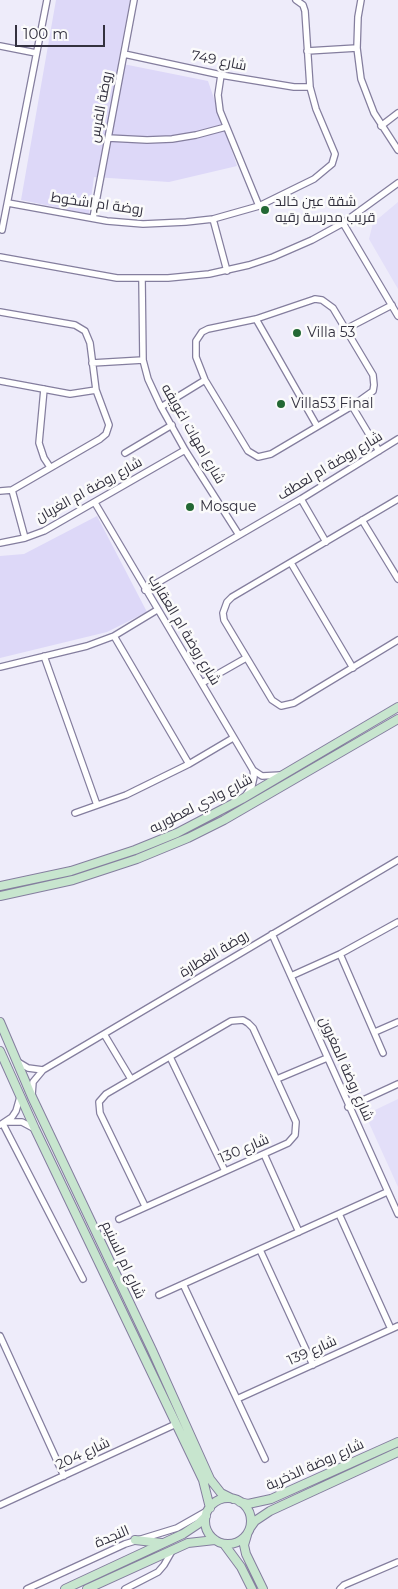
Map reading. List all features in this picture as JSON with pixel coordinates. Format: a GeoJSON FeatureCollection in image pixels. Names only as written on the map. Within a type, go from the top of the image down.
{"type":"FeatureCollection","features":[{"type":"Feature","properties":{"kind":"street"},"geometry":{"type":"LineString","coordinates":[[2,230],[47,0]]}},
{"type":"Feature","properties":{"kind":"street","name":"روضة الفرس"},"geometry":{"type":"LineString","coordinates":[[93,218],[134,0]]}},
{"type":"Feature","properties":{"kind":"street","name":"روضة ام اشخوط"},"geometry":{"type":"LineString","coordinates":[[8,203],[93,218],[143,224],[186,222],[213,219],[259,206],[314,179],[328,169],[335,160],[334,149],[323,126],[310,87],[305,11],[303,5],[296,0]]}},
{"type":"Feature","properties":{"kind":"street"},"geometry":{"type":"LineString","coordinates":[[361,0],[357,48],[361,79],[367,98],[381,126],[398,150]]}},
{"type":"Feature","properties":{"kind":"street"},"geometry":{"type":"LineString","coordinates":[[0,46],[36,53]]}},
{"type":"Feature","properties":{"kind":"street"},"geometry":{"type":"LineString","coordinates":[[307,51],[357,48]]}},
{"type":"Feature","properties":{"kind":"street","name":"شارع 749"},"geometry":{"type":"LineString","coordinates":[[124,54],[221,75],[294,87],[310,87]]}},
{"type":"Feature","properties":{"kind":"street"},"geometry":{"type":"LineString","coordinates":[[221,75],[218,106],[259,206]]}},
{"type":"Feature","properties":{"kind":"street"},"geometry":{"type":"LineString","coordinates":[[381,126],[398,113]]}},
{"type":"Feature","properties":{"kind":"street"},"geometry":{"type":"LineString","coordinates":[[108,138],[172,139],[226,127]]}},
{"type":"Feature","properties":{"kind":"street"},"geometry":{"type":"LineString","coordinates":[[0,257],[92,274],[142,279],[188,277],[227,271],[273,257],[312,240],[343,223],[398,183]]}},
{"type":"Feature","properties":{"kind":"street"},"geometry":{"type":"LineString","coordinates":[[213,219],[227,271]]}},
{"type":"Feature","properties":{"kind":"street"},"geometry":{"type":"LineString","coordinates":[[343,223],[398,316]]}},
{"type":"Feature","properties":{"kind":"street","name":"شارع امهات اغويفه"},"geometry":{"type":"LineString","coordinates":[[142,279],[143,360],[148,379],[185,450],[239,535]]}},
{"type":"Feature","properties":{"kind":"street"},"geometry":{"type":"LineString","coordinates":[[322,300],[333,308],[374,380],[373,390],[352,406],[271,454],[258,457],[248,451],[205,380],[196,357],[195,349],[198,336],[208,329],[256,319],[308,301],[322,300]]}},
{"type":"Feature","properties":{"kind":"street"},"geometry":{"type":"LineString","coordinates":[[346,330],[392,305]]}},
{"type":"Feature","properties":{"kind":"street"},"geometry":{"type":"LineString","coordinates":[[0,312],[75,325],[81,328],[88,336],[96,390],[108,419],[109,429],[100,438],[12,490],[0,491]]}},
{"type":"Feature","properties":{"kind":"street"},"geometry":{"type":"LineString","coordinates":[[256,319],[317,426]]}},
{"type":"Feature","properties":{"kind":"street"},"geometry":{"type":"LineString","coordinates":[[92,363],[143,360]]}},
{"type":"Feature","properties":{"kind":"street"},"geometry":{"type":"LineString","coordinates":[[161,407],[205,380]]}},
{"type":"Feature","properties":{"kind":"street"},"geometry":{"type":"LineString","coordinates":[[0,381],[76,394],[96,390]]}},
{"type":"Feature","properties":{"kind":"street"},"geometry":{"type":"LineString","coordinates":[[44,389],[39,442],[44,458],[50,467]]}},
{"type":"Feature","properties":{"kind":"street"},"geometry":{"type":"LineString","coordinates":[[352,406],[378,451]]}},
{"type":"Feature","properties":{"kind":"street"},"geometry":{"type":"LineString","coordinates":[[125,453],[172,425]]}},
{"type":"Feature","properties":{"kind":"street","name":"شارع روضة ام لعطف"},"geometry":{"type":"LineString","coordinates":[[145,590],[301,499],[398,439]]}},
{"type":"Feature","properties":{"kind":"street","name":"شارع روضة ام الغربان"},"geometry":{"type":"LineString","coordinates":[[0,543],[25,538],[44,531],[185,450]]}},
{"type":"Feature","properties":{"kind":"street"},"geometry":{"type":"LineString","coordinates":[[12,490],[25,538]]}},
{"type":"Feature","properties":{"kind":"street"},"geometry":{"type":"LineString","coordinates":[[301,499],[326,542]]}},
{"type":"Feature","properties":{"kind":"street"},"geometry":{"type":"LineString","coordinates":[[398,499],[232,597],[224,607],[224,620],[272,700],[281,706],[294,703],[398,640]]}},
{"type":"Feature","properties":{"kind":"street","name":"شارع روضة ام العقارب"},"geometry":{"type":"LineString","coordinates":[[94,503],[253,770]]}},
{"type":"Feature","properties":{"kind":"street"},"geometry":{"type":"LineString","coordinates":[[362,520],[398,580]]}},
{"type":"Feature","properties":{"kind":"street"},"geometry":{"type":"LineString","coordinates":[[291,563],[353,668]]}},
{"type":"Feature","properties":{"kind":"street"},"geometry":{"type":"LineString","coordinates":[[0,667],[87,646],[114,636],[158,610]]}},
{"type":"Feature","properties":{"kind":"street"},"geometry":{"type":"LineString","coordinates":[[114,636],[188,764]]}},
{"type":"Feature","properties":{"kind":"street"},"geometry":{"type":"LineString","coordinates":[[44,656],[97,805]]}},
{"type":"Feature","properties":{"kind":"street"},"geometry":{"type":"LineString","coordinates":[[202,683],[246,658]]}},
{"type":"Feature","properties":{"kind":"street","name":"شارع وادي لعطوريه"},"geometry":{"type":"LineString","coordinates":[[0,886],[71,871],[135,850],[177,833],[286,774],[398,707]]}},
{"type":"Feature","properties":{"kind":"street","name":"شارع وادي لعطوريه"},"geometry":{"type":"LineString","coordinates":[[0,896],[73,880],[137,859],[188,838],[233,815],[398,719]]}},
{"type":"Feature","properties":{"kind":"street"},"geometry":{"type":"LineString","coordinates":[[75,813],[126,794],[188,764],[234,738]]}},
{"type":"Feature","properties":{"kind":"street"},"geometry":{"type":"LineString","coordinates":[[253,770],[268,777],[286,774]]}},
{"type":"Feature","properties":{"kind":"street"},"geometry":{"type":"LineString","coordinates":[[242,799],[252,786],[253,770]]}},
{"type":"Feature","properties":{"kind":"street","name":"روضة الغطارة"},"geometry":{"type":"LineString","coordinates":[[43,1070],[398,860]]}},
{"type":"Feature","properties":{"kind":"street"},"geometry":{"type":"LineString","coordinates":[[291,976],[340,954],[398,922]]}},
{"type":"Feature","properties":{"kind":"street","name":"شارع روضة المغرون"},"geometry":{"type":"LineString","coordinates":[[272,934],[398,1214]]}},
{"type":"Feature","properties":{"kind":"street"},"geometry":{"type":"LineString","coordinates":[[340,954],[383,1053]]}},
{"type":"Feature","properties":{"kind":"street","name":"شارع 130"},"geometry":{"type":"LineString","coordinates":[[118,1218],[288,1143],[296,1135],[296,1122],[277,1079],[253,1028],[243,1020],[231,1021],[106,1094],[99,1102],[100,1113],[145,1206]]}},
{"type":"Feature","properties":{"kind":"street","name":"شارع ام السنيم"},"geometry":{"type":"LineString","coordinates":[[0,1022],[32,1097],[148,1341],[210,1480],[221,1493],[237,1500]]}},
{"type":"Feature","properties":{"kind":"street"},"geometry":{"type":"LineString","coordinates":[[375,1032],[398,1022]]}},
{"type":"Feature","properties":{"kind":"street"},"geometry":{"type":"LineString","coordinates":[[104,1034],[131,1079]]}},
{"type":"Feature","properties":{"kind":"street","name":"شارع ام السنيم"},"geometry":{"type":"LineString","coordinates":[[0,1051],[35,1129],[203,1480],[207,1512]]}},
{"type":"Feature","properties":{"kind":"street"},"geometry":{"type":"LineString","coordinates":[[170,1057],[225,1170]]}},
{"type":"Feature","properties":{"kind":"street"},"geometry":{"type":"LineString","coordinates":[[277,1079],[327,1058]]}},
{"type":"Feature","properties":{"kind":"street"},"geometry":{"type":"LineString","coordinates":[[16,1060],[28,1068],[43,1070]]}},
{"type":"Feature","properties":{"kind":"street"},"geometry":{"type":"LineString","coordinates":[[32,1097],[33,1082],[43,1070]]}},
{"type":"Feature","properties":{"kind":"street"},"geometry":{"type":"LineString","coordinates":[[348,1106],[398,1084]]}},
{"type":"Feature","properties":{"kind":"street"},"geometry":{"type":"LineString","coordinates":[[3,1124],[16,1111],[20,1097]]}},
{"type":"Feature","properties":{"kind":"street"},"geometry":{"type":"LineString","coordinates":[[3,1124],[22,1122],[35,1129]]}},
{"type":"Feature","properties":{"kind":"street"},"geometry":{"type":"LineString","coordinates":[[3,1124],[83,1279]]}},
{"type":"Feature","properties":{"kind":"street"},"geometry":{"type":"LineString","coordinates":[[264,1154],[299,1232]]}},
{"type":"Feature","properties":{"kind":"street"},"geometry":{"type":"LineString","coordinates":[[159,1295],[387,1192]]}},
{"type":"Feature","properties":{"kind":"street"},"geometry":{"type":"LineString","coordinates":[[339,1214],[391,1329]]}},
{"type":"Feature","properties":{"kind":"street"},"geometry":{"type":"LineString","coordinates":[[260,1250],[314,1364]]}},
{"type":"Feature","properties":{"kind":"street"},"geometry":{"type":"LineString","coordinates":[[183,1284],[265,1459]]}},
{"type":"Feature","properties":{"kind":"street","name":"شارع 139"},"geometry":{"type":"LineString","coordinates":[[237,1399],[398,1326]]}},
{"type":"Feature","properties":{"kind":"street"},"geometry":{"type":"LineString","coordinates":[[0,1336],[64,1476]]}},
{"type":"Feature","properties":{"kind":"street","name":"شارع 204"},"geometry":{"type":"LineString","coordinates":[[0,1505],[176,1424]]}},
{"type":"Feature","properties":{"kind":"street","name":"شارع روضة الذخرية"},"geometry":{"type":"LineString","coordinates":[[237,1500],[248,1504],[271,1499],[398,1442]]}},
{"type":"Feature","properties":{"kind":"street","name":"شارع روضة الذخرية"},"geometry":{"type":"LineString","coordinates":[[249,1531],[255,1521],[270,1511],[397,1453]]}},
{"type":"Feature","properties":{"kind":"street"},"geometry":{"type":"LineString","coordinates":[[65,1589],[192,1529],[219,1500],[237,1500],[250,1513],[251,1521],[244,1545],[246,1554],[263,1589]]}},
{"type":"Feature","properties":{"kind":"street"},"geometry":{"type":"LineString","coordinates":[[207,1512],[208,1532],[215,1540],[224,1544],[241,1567],[252,1589]]}},
{"type":"Feature","properties":{"kind":"street","name":"النجدة"},"geometry":{"type":"LineString","coordinates":[[27,1589],[135,1540],[177,1528],[207,1512]]}},
{"type":"Feature","properties":{"kind":"street"},"geometry":{"type":"LineString","coordinates":[[224,1544],[237,1542],[249,1531]]}},
{"type":"Feature","properties":{"kind":"street"},"geometry":{"type":"LineString","coordinates":[[135,1540],[164,1543]]}},
{"type":"Feature","properties":{"kind":"street"},"geometry":{"type":"LineString","coordinates":[[87,1589],[188,1543],[215,1540]]}},
{"type":"Feature","properties":{"kind":"street"},"geometry":{"type":"LineString","coordinates":[[125,1589],[158,1572],[172,1550]]}},
{"type":"Feature","properties":{"kind":"street"},"geometry":{"type":"LineString","coordinates":[[340,1589],[344,1585],[398,1562]]}},
{"type":"Feature","properties":{"kind":"shaded area"},"geometry":{"type":"Polygon","coordinates":[[[56,0],[130,0],[118,63],[208,81],[237,166],[169,182],[94,177],[89,214],[21,200],[56,0]]]}},
{"type":"Feature","properties":{"kind":"shaded area"},"geometry":{"type":"Polygon","coordinates":[[[398,202],[398,289],[369,239],[373,223],[398,202]]]}},
{"type":"Feature","properties":{"kind":"shaded area"},"geometry":{"type":"Polygon","coordinates":[[[97,516],[147,612],[107,632],[0,658],[0,556],[24,554],[97,516]]]}},
{"type":"Feature","properties":{"kind":"shaded area"},"geometry":{"type":"Polygon","coordinates":[[[398,1099],[398,1187],[369,1123],[375,1110],[398,1099]]]}},
{"type":"Feature","properties":{"kind":"place","name":"شقة عين خالد قريب مدرسة رقيه"},"geometry":{"type":"Point","coordinates":[265,210]}},
{"type":"Feature","properties":{"kind":"place","name":"Villa 53"},"geometry":{"type":"Point","coordinates":[297,333]}},
{"type":"Feature","properties":{"kind":"place","name":"Villa53 Final"},"geometry":{"type":"Point","coordinates":[281,404]}},
{"type":"Feature","properties":{"kind":"place","name":"Mosque"},"geometry":{"type":"Point","coordinates":[190,507]}}]}
